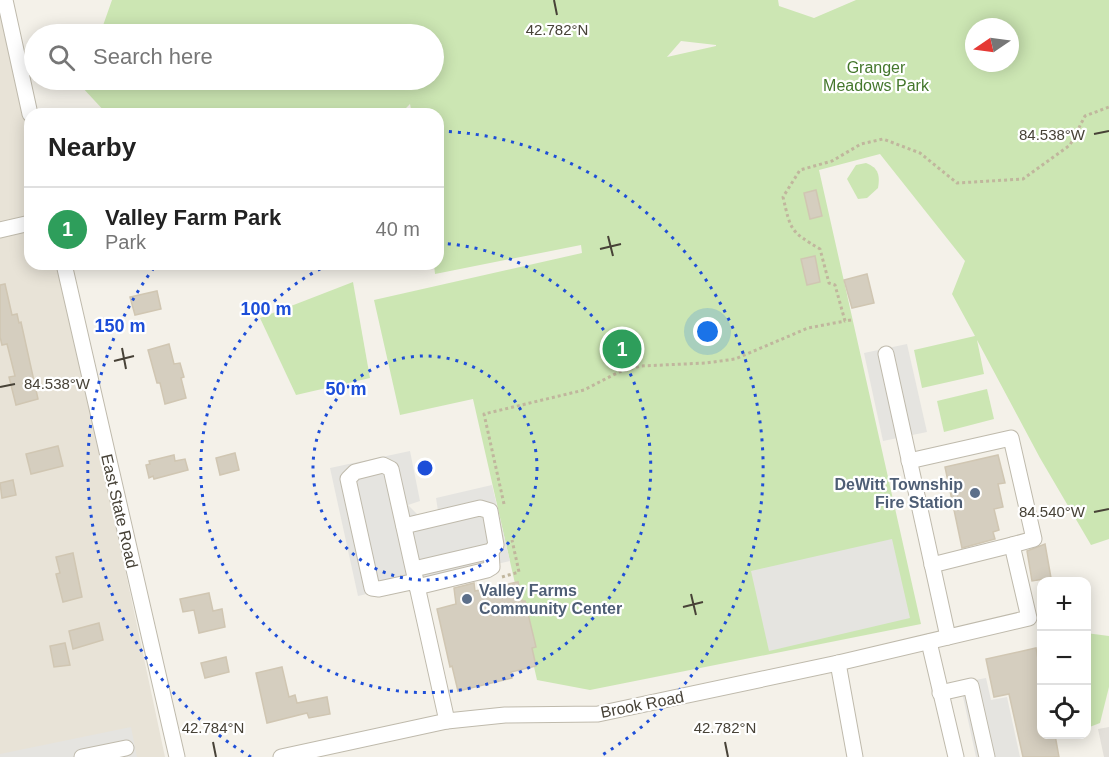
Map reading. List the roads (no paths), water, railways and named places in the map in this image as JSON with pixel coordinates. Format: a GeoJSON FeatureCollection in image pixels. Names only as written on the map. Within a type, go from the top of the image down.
{"type":"FeatureCollection","features":[{"type":"Feature","properties":{"kind":"street"},"geometry":{"type":"LineString","coordinates":[[5,0],[24,87]]}},
{"type":"Feature","properties":{"kind":"street"},"geometry":{"type":"LineString","coordinates":[[25,90],[29,108]]}},
{"type":"Feature","properties":{"kind":"street"},"geometry":{"type":"LineString","coordinates":[[0,230],[24,224]]}},
{"type":"Feature","properties":{"kind":"street","name":"East State Road"},"geometry":{"type":"LineString","coordinates":[[65,270],[177,757]]}},
{"type":"Feature","properties":{"kind":"street"},"geometry":{"type":"LineString","coordinates":[[886,354],[948,637]]}},
{"type":"Feature","properties":{"kind":"street"},"geometry":{"type":"LineString","coordinates":[[909,461],[1011,438],[1034,539],[932,565]]}},
{"type":"Feature","properties":{"kind":"street"},"geometry":{"type":"LineString","coordinates":[[404,526],[480,508],[490,512],[496,545],[491,551],[492,567],[488,570],[416,579],[379,589],[372,588],[348,479],[355,472],[384,465],[391,469],[416,579],[447,721]]}},
{"type":"Feature","properties":{"kind":"street","name":"Brook Road"},"geometry":{"type":"LineString","coordinates":[[280,757],[447,721],[505,715],[598,714],[838,663],[1029,618],[1012,545]]}},
{"type":"Feature","properties":{"kind":"street"},"geometry":{"type":"LineString","coordinates":[[929,642],[956,757]]}},
{"type":"Feature","properties":{"kind":"street"},"geometry":{"type":"LineString","coordinates":[[838,663],[855,757]]}},
{"type":"Feature","properties":{"kind":"street"},"geometry":{"type":"LineString","coordinates":[[940,693],[971,686],[987,757]]}},
{"type":"Feature","properties":{"kind":"street"},"geometry":{"type":"LineString","coordinates":[[82,757],[126,748]]}},
{"type":"Feature","properties":{"kind":"place","name":"Valley Farm Park"},"geometry":{"type":"Point","coordinates":[622,349]}},
{"type":"Feature","properties":{"kind":"place","name":"DeWitt Township Fire Station"},"geometry":{"type":"Point","coordinates":[975,493]}},
{"type":"Feature","properties":{"kind":"place","name":"Valley Farms Community Center"},"geometry":{"type":"Point","coordinates":[467,599]}},
{"type":"Feature","properties":{"kind":"park label","name":"Granger Meadows Park"},"geometry":{"type":"Point","coordinates":[876,76]}}]}
